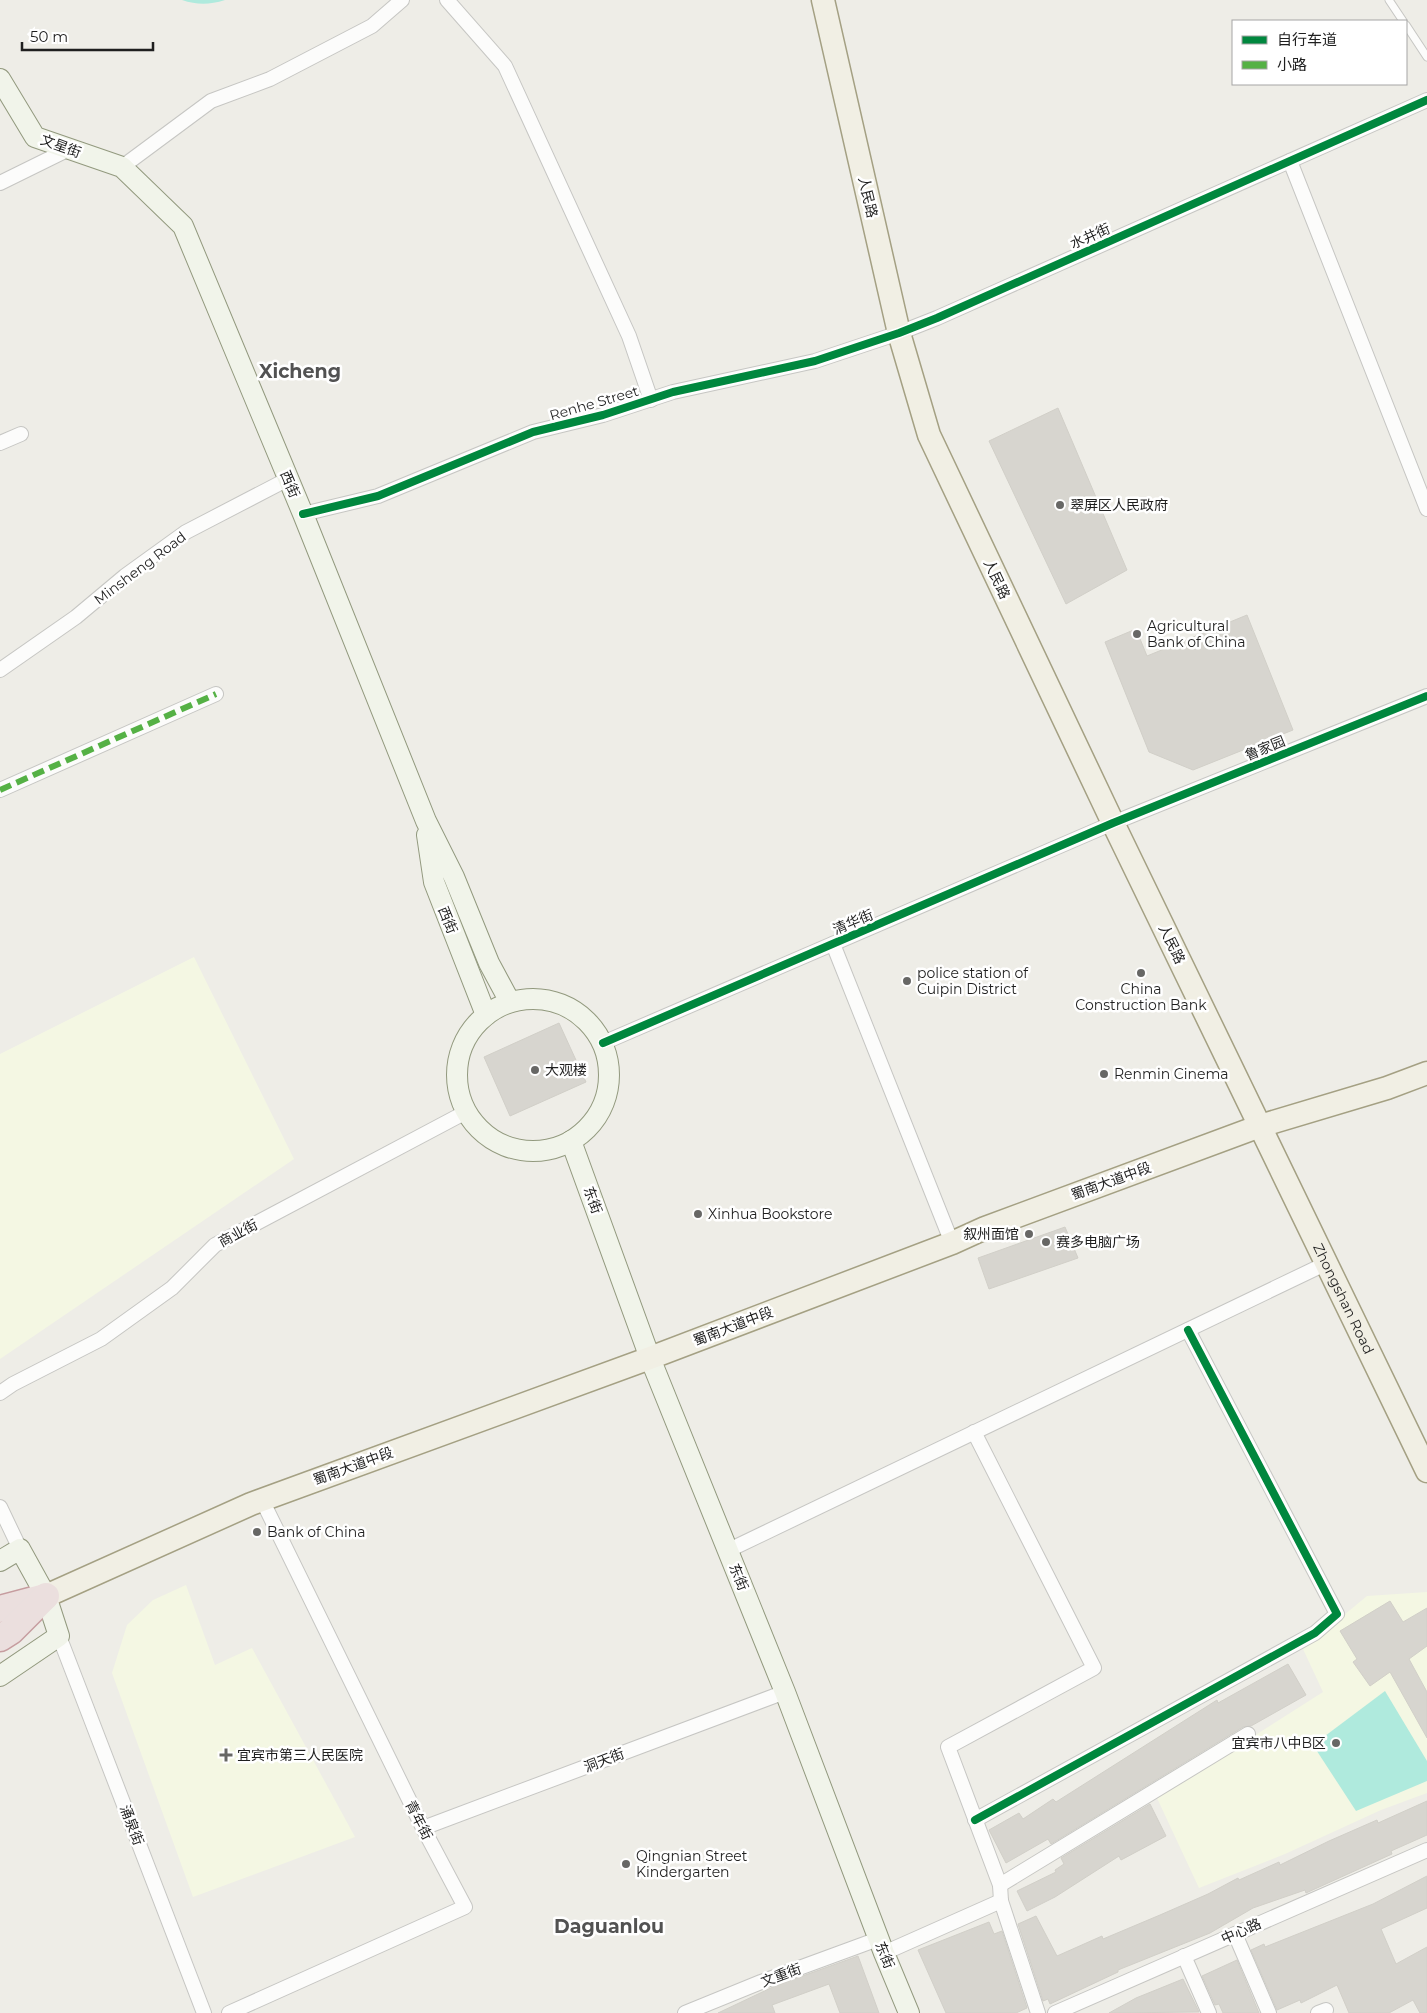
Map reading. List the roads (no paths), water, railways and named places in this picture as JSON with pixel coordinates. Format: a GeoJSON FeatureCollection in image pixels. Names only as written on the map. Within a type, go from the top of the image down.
{"type":"FeatureCollection","features":[{"type":"Feature","properties":{"kind":"highway"},"geometry":{"type":"LineString","coordinates":[[0,1609],[46,1596]]}},
{"type":"Feature","properties":{"kind":"highway"},"geometry":{"type":"LineString","coordinates":[[0,1638],[11,1631],[46,1596]]}},
{"type":"Feature","properties":{"kind":"main road","name":"人民路"},"geometry":{"type":"LineString","coordinates":[[823,0],[899,333],[929,435],[1113,823],[1260,1126]]}},
{"type":"Feature","properties":{"kind":"main road","name":"文星街"},"geometry":{"type":"LineString","coordinates":[[0,79],[35,137],[122,167]]}},
{"type":"Feature","properties":{"kind":"main road","name":"西街"},"geometry":{"type":"LineString","coordinates":[[122,167],[182,226],[303,514],[426,821],[454,877],[488,963],[510,1002]]}},
{"type":"Feature","properties":{"kind":"main road","name":"西街"},"geometry":{"type":"LineString","coordinates":[[426,821],[434,882],[486,1015]]}},
{"type":"Feature","properties":{"kind":"main road"},"geometry":{"type":"LineString","coordinates":[[548,999],[580,1014],[598,1034],[603,1043],[609,1069],[607,1095],[600,1112],[583,1133],[571,1141],[550,1150],[523,1151],[498,1143],[483,1133],[466,1112],[457,1087],[456,1073],[461,1047],[479,1020],[501,1004],[510,1002],[515,1000],[548,999]]}},
{"type":"Feature","properties":{"kind":"main road","name":"蜀南大道中段"},"geometry":{"type":"LineString","coordinates":[[46,1596],[262,1500],[650,1358],[952,1243],[985,1228],[1260,1126],[1387,1088],[1427,1073]]}},
{"type":"Feature","properties":{"kind":"main road","name":"Zhongshan Road"},"geometry":{"type":"LineString","coordinates":[[1260,1126],[1427,1471]]}},
{"type":"Feature","properties":{"kind":"main road","name":"东街"},"geometry":{"type":"LineString","coordinates":[[571,1141],[650,1358],[785,1692],[881,1946],[909,2013]]}},
{"type":"Feature","properties":{"kind":"main road"},"geometry":{"type":"LineString","coordinates":[[0,1561],[20,1549],[46,1596],[59,1636],[0,1676]]}},
{"type":"Feature","properties":{"kind":"street"},"geometry":{"type":"LineString","coordinates":[[122,167],[210,101],[270,79],[372,26],[402,0]]}},
{"type":"Feature","properties":{"kind":"street"},"geometry":{"type":"LineString","coordinates":[[447,0],[505,66],[629,336],[651,400]]}},
{"type":"Feature","properties":{"kind":"street","name":"水井街"},"geometry":{"type":"LineString","coordinates":[[899,333],[946,314],[1427,100]]}},
{"type":"Feature","properties":{"kind":"street"},"geometry":{"type":"LineString","coordinates":[[0,183],[69,149]]}},
{"type":"Feature","properties":{"kind":"street"},"geometry":{"type":"LineString","coordinates":[[1290,161],[1427,509]]}},
{"type":"Feature","properties":{"kind":"street","name":"Renhe Street"},"geometry":{"type":"LineString","coordinates":[[303,514],[378,496],[533,432],[603,415],[673,392],[815,361],[899,333]]}},
{"type":"Feature","properties":{"kind":"street"},"geometry":{"type":"LineString","coordinates":[[0,443],[21,434]]}},
{"type":"Feature","properties":{"kind":"street","name":"Minsheng Road"},"geometry":{"type":"LineString","coordinates":[[0,670],[76,617],[125,576],[186,532],[288,479]]}},
{"type":"Feature","properties":{"kind":"street"},"geometry":{"type":"LineString","coordinates":[[0,790],[216,694]]}},
{"type":"Feature","properties":{"kind":"street","name":"鲁家园"},"geometry":{"type":"LineString","coordinates":[[1113,823],[1427,696]]}},
{"type":"Feature","properties":{"kind":"street","name":"清华街"},"geometry":{"type":"LineString","coordinates":[[603,1043],[1113,823]]}},
{"type":"Feature","properties":{"kind":"street"},"geometry":{"type":"LineString","coordinates":[[833,944],[952,1243]]}},
{"type":"Feature","properties":{"kind":"street","name":"商业街"},"geometry":{"type":"LineString","coordinates":[[0,1392],[101,1339],[172,1288],[214,1245],[466,1112]]}},
{"type":"Feature","properties":{"kind":"street"},"geometry":{"type":"LineString","coordinates":[[728,1550],[1327,1264]]}},
{"type":"Feature","properties":{"kind":"street"},"geometry":{"type":"LineString","coordinates":[[975,1820],[1315,1632],[1337,1614],[1188,1330]]}},
{"type":"Feature","properties":{"kind":"street"},"geometry":{"type":"LineString","coordinates":[[974,1432],[1094,1668],[948,1747],[1000,1885],[1001,1902],[1038,2013]]}},
{"type":"Feature","properties":{"kind":"street","name":"青年街"},"geometry":{"type":"LineString","coordinates":[[229,2013],[465,1907],[423,1828],[262,1500]]}},
{"type":"Feature","properties":{"kind":"street"},"geometry":{"type":"LineString","coordinates":[[0,1506],[20,1549]]}},
{"type":"Feature","properties":{"kind":"street","name":"涌泉街"},"geometry":{"type":"LineString","coordinates":[[59,1636],[204,2013]]}},
{"type":"Feature","properties":{"kind":"street","name":"洞天街"},"geometry":{"type":"LineString","coordinates":[[423,1828],[785,1692]]}},
{"type":"Feature","properties":{"kind":"street"},"geometry":{"type":"LineString","coordinates":[[1000,1885],[1248,1734]]}},
{"type":"Feature","properties":{"kind":"street","name":"中心路"},"geometry":{"type":"LineString","coordinates":[[1055,2013],[1076,2009],[1184,1956],[1427,1850]]}},
{"type":"Feature","properties":{"kind":"street","name":"文重街"},"geometry":{"type":"LineString","coordinates":[[686,2013],[761,1982],[881,1946],[1001,1902]]}},
{"type":"Feature","properties":{"kind":"street"},"geometry":{"type":"LineString","coordinates":[[1235,1934],[1269,2013]]}},
{"type":"Feature","properties":{"kind":"street"},"geometry":{"type":"LineString","coordinates":[[1184,1956],[1209,2013]]}},
{"type":"Feature","properties":{"kind":"lane"},"geometry":{"type":"LineString","coordinates":[[1389,0],[1402,20]]}},
{"type":"Feature","properties":{"kind":"lane"},"geometry":{"type":"LineString","coordinates":[[1407,27],[1427,58]]}},
{"type":"Feature","properties":{"kind":"place","name":"翠屏区人民政府"},"geometry":{"type":"Point","coordinates":[1060,505]}},
{"type":"Feature","properties":{"kind":"place","name":"Agricultural Bank of China"},"geometry":{"type":"Point","coordinates":[1137,634]}},
{"type":"Feature","properties":{"kind":"place","name":"China Construction Bank"},"geometry":{"type":"Point","coordinates":[1141,973]}},
{"type":"Feature","properties":{"kind":"place","name":"police station of Cuipin District"},"geometry":{"type":"Point","coordinates":[907,981]}},
{"type":"Feature","properties":{"kind":"place","name":"大观楼"},"geometry":{"type":"Point","coordinates":[535,1070]}},
{"type":"Feature","properties":{"kind":"place","name":"Renmin Cinema"},"geometry":{"type":"Point","coordinates":[1104,1074]}},
{"type":"Feature","properties":{"kind":"place","name":"Xinhua Bookstore"},"geometry":{"type":"Point","coordinates":[698,1214]}},
{"type":"Feature","properties":{"kind":"place","name":"叙州面馆"},"geometry":{"type":"Point","coordinates":[1029,1234]}},
{"type":"Feature","properties":{"kind":"place","name":"赛多电脑广场"},"geometry":{"type":"Point","coordinates":[1046,1242]}},
{"type":"Feature","properties":{"kind":"place","name":"Bank of China"},"geometry":{"type":"Point","coordinates":[257,1532]}},
{"type":"Feature","properties":{"kind":"place","name":"宜宾市八中B区"},"geometry":{"type":"Point","coordinates":[1336,1743]}},
{"type":"Feature","properties":{"kind":"place","name":"宜宾市第三人民医院"},"geometry":{"type":"Point","coordinates":[226,1755]}},
{"type":"Feature","properties":{"kind":"place","name":"Qingnian Street Kindergarten"},"geometry":{"type":"Point","coordinates":[626,1864]}},
{"type":"Feature","properties":{"kind":"district","name":"Xicheng"},"geometry":{"type":"Point","coordinates":[300,371]}},
{"type":"Feature","properties":{"kind":"district","name":"Daguanlou"},"geometry":{"type":"Point","coordinates":[609,1926]}}]}
